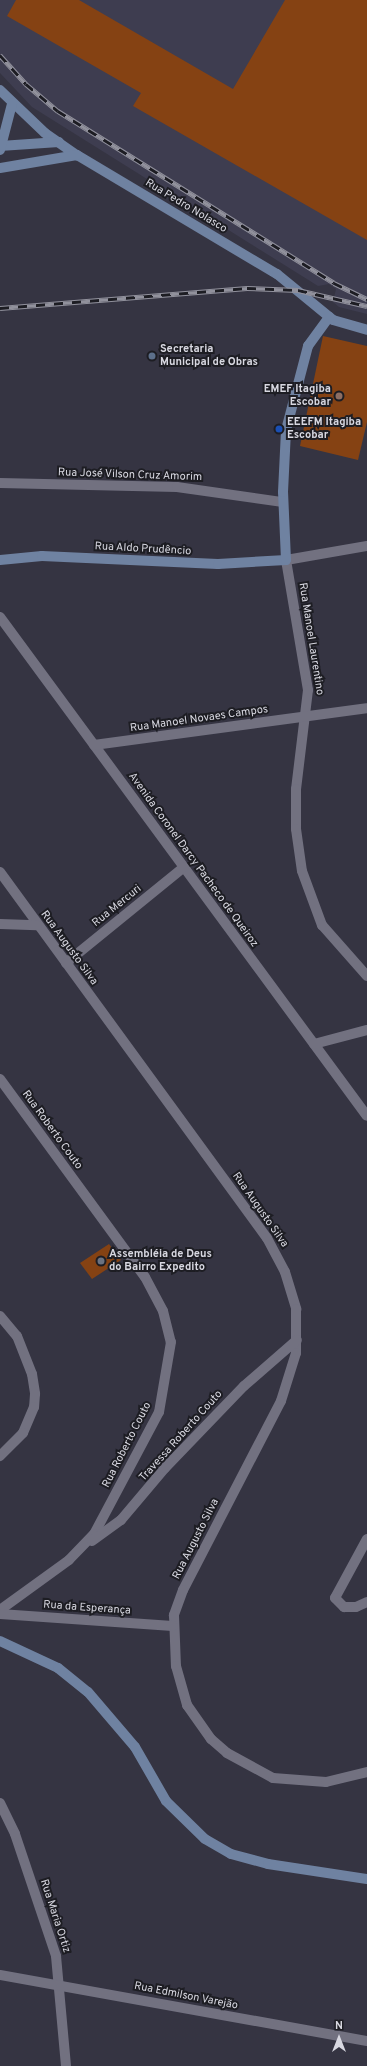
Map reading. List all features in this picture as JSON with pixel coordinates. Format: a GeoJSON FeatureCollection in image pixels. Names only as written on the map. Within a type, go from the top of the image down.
{"type":"FeatureCollection","features":[{"type":"Feature","properties":{"kind":"street","name":"Rua Pedro Nolasco"},"geometry":{"type":"LineString","coordinates":[[0,90],[12,104],[77,156],[277,274],[329,317],[367,330]]}},
{"type":"Feature","properties":{"kind":"street"},"geometry":{"type":"LineString","coordinates":[[12,104],[1,147],[59,142]]}},
{"type":"Feature","properties":{"kind":"street"},"geometry":{"type":"LineString","coordinates":[[0,168],[77,156]]}},
{"type":"Feature","properties":{"kind":"street","name":"Rua Manoel Laurentino"},"geometry":{"type":"LineString","coordinates":[[329,317],[308,346],[296,387],[285,439],[283,502],[286,560],[306,672],[307,716],[298,771],[296,829],[306,889],[322,925],[367,976]]}},
{"type":"Feature","properties":{"kind":"street","name":"Rua José Vilson Cruz Amorim"},"geometry":{"type":"LineString","coordinates":[[0,483],[177,487],[283,502]]}},
{"type":"Feature","properties":{"kind":"street"},"geometry":{"type":"LineString","coordinates":[[286,560],[367,546]]}},
{"type":"Feature","properties":{"kind":"street","name":"Rua Aldo Prudêncio"},"geometry":{"type":"LineString","coordinates":[[0,560],[42,556],[218,564],[286,560]]}},
{"type":"Feature","properties":{"kind":"street","name":"Avenida Coronel Darcy Pacheco de Queiroz"},"geometry":{"type":"LineString","coordinates":[[0,617],[367,1116]]}},
{"type":"Feature","properties":{"kind":"street","name":"Rua Manoel Novaes Campos"},"geometry":{"type":"LineString","coordinates":[[94,745],[367,708]]}},
{"type":"Feature","properties":{"kind":"street","name":"Rua Mercuri"},"geometry":{"type":"LineString","coordinates":[[66,963],[184,867]]}},
{"type":"Feature","properties":{"kind":"street","name":"Rua Augusto Silva"},"geometry":{"type":"LineString","coordinates":[[0,872],[37,925],[267,1238],[291,1290],[297,1340],[281,1401],[183,1590],[173,1626],[176,1666],[187,1705],[198,1724],[227,1753],[273,1778],[294,1781],[326,1782],[367,1772]]}},
{"type":"Feature","properties":{"kind":"street"},"geometry":{"type":"LineString","coordinates":[[0,924],[37,925]]}},
{"type":"Feature","properties":{"kind":"street"},"geometry":{"type":"LineString","coordinates":[[314,1044],[367,1030]]}},
{"type":"Feature","properties":{"kind":"street","name":"Rua Roberto Couto"},"geometry":{"type":"LineString","coordinates":[[0,1079],[145,1277],[170,1328],[169,1365],[159,1412],[94,1534],[82,1548],[0,1610]]}},
{"type":"Feature","properties":{"kind":"street"},"geometry":{"type":"LineString","coordinates":[[0,1316],[17,1336],[32,1374],[35,1394],[34,1406],[23,1433],[0,1456]]}},
{"type":"Feature","properties":{"kind":"street","name":"Travessa Roberto Couto"},"geometry":{"type":"LineString","coordinates":[[82,1548],[122,1520],[165,1468],[244,1386],[297,1340]]}},
{"type":"Feature","properties":{"kind":"street"},"geometry":{"type":"LineString","coordinates":[[367,1539],[335,1598],[344,1607],[359,1607],[367,1602]]}},
{"type":"Feature","properties":{"kind":"street","name":"Rua da Esperança"},"geometry":{"type":"LineString","coordinates":[[0,1614],[173,1626]]}},
{"type":"Feature","properties":{"kind":"street"},"geometry":{"type":"LineString","coordinates":[[0,1641],[58,1668],[88,1692],[135,1747],[166,1802],[205,1839],[231,1854],[268,1864],[367,1879]]}},
{"type":"Feature","properties":{"kind":"street","name":"Rua Maria Ortiz"},"geometry":{"type":"LineString","coordinates":[[0,1803],[12,1827],[54,1945],[66,2066]]}},
{"type":"Feature","properties":{"kind":"street","name":"Rua Edmilson Varejão"},"geometry":{"type":"LineString","coordinates":[[0,1975],[57,1984],[332,2038],[367,2041]]}},
{"type":"Feature","properties":{"kind":"shaded area"},"geometry":{"type":"Polygon","coordinates":[[[0,0],[367,0],[367,314],[339,307],[333,302],[336,289],[329,284],[318,286],[32,107],[0,73],[0,0]]]}},
{"type":"Feature","properties":{"kind":"building"},"geometry":{"type":"Polygon","coordinates":[[[16,0],[79,0],[233,89],[285,0],[367,0],[367,240],[133,106],[141,93],[7,16],[16,0]]]}},
{"type":"Feature","properties":{"kind":"building","name":"EMEF Itagiba Escobar"},"geometry":{"type":"Polygon","coordinates":[[[323,336],[367,346],[367,422],[358,460],[300,446],[323,336]]]}},
{"type":"Feature","properties":{"kind":"building","name":"Assembléia de Deus do Bairro Expedito"},"geometry":{"type":"Polygon","coordinates":[[[109,1244],[121,1260],[92,1279],[80,1263],[109,1244]]]}},
{"type":"Feature","properties":{"kind":"railway"},"geometry":{"type":"LineString","coordinates":[[0,55],[26,84],[58,111],[334,283],[367,299]]}},
{"type":"Feature","properties":{"kind":"railway"},"geometry":{"type":"LineString","coordinates":[[0,308],[247,288],[298,290],[367,306]]}},
{"type":"Feature","properties":{"kind":"place","name":"Secretaria Municipal de Obras"},"geometry":{"type":"Point","coordinates":[152,356]}},
{"type":"Feature","properties":{"kind":"place","name":"EMEF Itagiba Escobar"},"geometry":{"type":"Point","coordinates":[339,396]}},
{"type":"Feature","properties":{"kind":"place","name":"EEEFM Itagiba Escobar"},"geometry":{"type":"Point","coordinates":[279,429]}},
{"type":"Feature","properties":{"kind":"place","name":"Assembléia de Deus do Bairro Expedito"},"geometry":{"type":"Point","coordinates":[101,1261]}}]}
